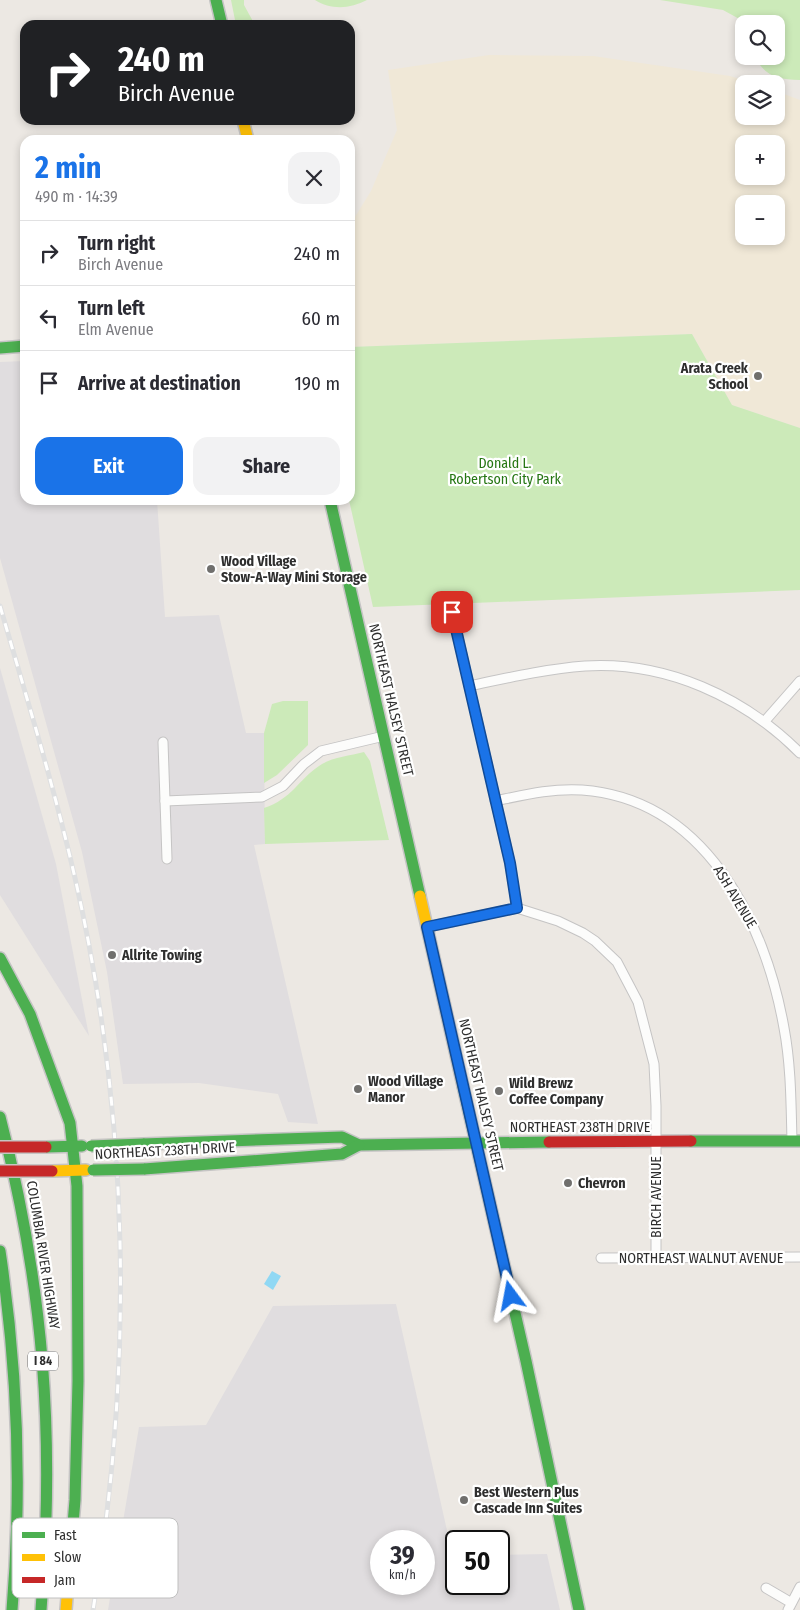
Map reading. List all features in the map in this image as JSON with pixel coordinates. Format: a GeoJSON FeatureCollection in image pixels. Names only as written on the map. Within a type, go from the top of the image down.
{"type":"FeatureCollection","features":[{"type":"Feature","properties":{"kind":"main road"},"geometry":{"type":"LineString","coordinates":[[216,0],[221,20]]}},
{"type":"Feature","properties":{"kind":"main road"},"geometry":{"type":"LineString","coordinates":[[0,348],[20,346]]}},
{"type":"Feature","properties":{"kind":"main road","name":"NORTHEAST HALSEY STREET"},"geometry":{"type":"LineString","coordinates":[[331,505],[526,1361],[547,1467],[579,1610]]}},
{"type":"Feature","properties":{"kind":"main road"},"geometry":{"type":"LineString","coordinates":[[0,958],[42,1042],[70,1123],[75,1170],[78,1381],[74,1518]]}},
{"type":"Feature","properties":{"kind":"main road","name":"COLUMBIA RIVER HIGHWAY"},"geometry":{"type":"LineString","coordinates":[[0,1116],[24,1222],[41,1340],[46,1413],[48,1484],[46,1518]]}},
{"type":"Feature","properties":{"kind":"main road","name":"NORTHEAST 238TH DRIVE"},"geometry":{"type":"LineString","coordinates":[[0,1147],[91,1146],[342,1137],[359,1145]]}},
{"type":"Feature","properties":{"kind":"main road","name":"NORTHEAST 238TH DRIVE"},"geometry":{"type":"LineString","coordinates":[[0,1171],[144,1169],[342,1154],[359,1145],[476,1142],[796,1141]]}},
{"type":"Feature","properties":{"kind":"main road","name":"I 84"},"geometry":{"type":"LineString","coordinates":[[0,1251],[12,1341],[18,1418],[18,1518]]}},
{"type":"Feature","properties":{"kind":"street"},"geometry":{"type":"LineString","coordinates":[[452,612],[495,800],[517,908]]}},
{"type":"Feature","properties":{"kind":"street"},"geometry":{"type":"LineString","coordinates":[[469,686],[577,667],[608,666],[665,674],[724,696],[765,721],[800,753]]}},
{"type":"Feature","properties":{"kind":"street"},"geometry":{"type":"LineString","coordinates":[[765,721],[800,681]]}},
{"type":"Feature","properties":{"kind":"street"},"geometry":{"type":"LineString","coordinates":[[165,801],[262,797],[283,786],[311,757],[321,752],[384,736]]}},
{"type":"Feature","properties":{"kind":"street"},"geometry":{"type":"LineString","coordinates":[[163,742],[167,860]]}},
{"type":"Feature","properties":{"kind":"street","name":"ASH AVENUE"},"geometry":{"type":"LineString","coordinates":[[495,800],[562,790],[581,790],[616,795],[659,812],[695,840],[708,853],[724,874],[748,916],[770,969],[787,1048],[796,1141]]}},
{"type":"Feature","properties":{"kind":"street","name":"BIRCH AVENUE"},"geometry":{"type":"LineString","coordinates":[[427,927],[517,908],[558,921],[583,933],[608,952],[624,973],[638,1002],[650,1044],[656,1086],[656,1257]]}},
{"type":"Feature","properties":{"kind":"street","name":"NORTHEAST WALNUT AVENUE"},"geometry":{"type":"LineString","coordinates":[[601,1258],[800,1258]]}},
{"type":"Feature","properties":{"kind":"street"},"geometry":{"type":"LineString","coordinates":[[766,1588],[789,1606],[800,1587]]}},
{"type":"Feature","properties":{"kind":"shaded area"},"geometry":{"type":"Polygon","coordinates":[[[489,55],[593,56],[730,76],[735,78],[735,125],[785,125],[785,94],[800,100],[800,428],[732,405],[692,334],[355,347],[355,217],[371,191],[397,130],[388,70],[489,55]]]}},
{"type":"Feature","properties":{"kind":"shaded area"},"geometry":{"type":"Polygon","coordinates":[[[20,361],[20,505],[157,505],[165,617],[219,615],[246,733],[264,733],[265,844],[254,845],[318,1124],[288,1122],[278,1094],[199,1083],[123,1084],[107,972],[82,852],[0,558],[0,362],[20,361]]]}},
{"type":"Feature","properties":{"kind":"shaded area"},"geometry":{"type":"Polygon","coordinates":[[[0,668],[56,864],[89,1036],[0,895],[0,668]]]}},
{"type":"Feature","properties":{"kind":"shaded area"},"geometry":{"type":"Polygon","coordinates":[[[396,1304],[447,1530],[445,1530],[445,1595],[510,1595],[510,1555],[547,1554],[560,1610],[108,1610],[110,1598],[178,1598],[178,1518],[124,1518],[139,1427],[206,1425],[273,1306],[396,1304]]]}},
{"type":"Feature","properties":{"kind":"green space"},"geometry":{"type":"Polygon","coordinates":[[[231,0],[244,0],[244,5],[252,20],[235,20],[231,0]]]}},
{"type":"Feature","properties":{"kind":"green space"},"geometry":{"type":"Polygon","coordinates":[[[315,0],[367,0],[347,7],[334,7],[315,0]]]}},
{"type":"Feature","properties":{"kind":"green space"},"geometry":{"type":"Polygon","coordinates":[[[660,0],[800,0],[800,80],[785,79],[785,75],[771,75],[760,65],[785,65],[785,15],[735,15],[735,17],[723,10],[660,0]]]}},
{"type":"Feature","properties":{"kind":"green space","name":"Donald L. Robertson City Park"},"geometry":{"type":"Polygon","coordinates":[[[692,334],[732,405],[800,428],[800,590],[373,607],[350,505],[355,505],[355,347],[692,334]]]}},
{"type":"Feature","properties":{"kind":"green space"},"geometry":{"type":"Polygon","coordinates":[[[283,701],[308,701],[308,745],[277,775],[264,783],[264,733],[272,704],[283,701]]]}},
{"type":"Feature","properties":{"kind":"green space"},"geometry":{"type":"Polygon","coordinates":[[[364,752],[370,761],[389,840],[265,844],[264,808],[281,800],[312,771],[324,763],[364,752]]]}},
{"type":"Feature","properties":{"kind":"water"},"geometry":{"type":"Polygon","coordinates":[[[272,1271],[281,1276],[273,1290],[264,1284],[272,1271]]]}},
{"type":"Feature","properties":{"kind":"railway"},"geometry":{"type":"LineString","coordinates":[[0,606],[67,844],[93,968],[107,1059],[116,1151],[120,1243],[120,1335],[115,1427],[106,1518]]}},
{"type":"Feature","properties":{"kind":"railway"},"geometry":{"type":"LineString","coordinates":[[93,1610],[95,1598]]}},
{"type":"Feature","properties":{"kind":"traffic: fast"},"geometry":{"type":"LineString","coordinates":[[216,0],[221,20]]}},
{"type":"Feature","properties":{"kind":"traffic: fast"},"geometry":{"type":"LineString","coordinates":[[0,348],[20,346]]}},
{"type":"Feature","properties":{"kind":"traffic: fast"},"geometry":{"type":"LineString","coordinates":[[331,505],[420,896]]}},
{"type":"Feature","properties":{"kind":"traffic: fast"},"geometry":{"type":"LineString","coordinates":[[0,958],[30,1014],[70,1123],[77,1186],[78,1381],[74,1518]]}},
{"type":"Feature","properties":{"kind":"traffic: fast"},"geometry":{"type":"LineString","coordinates":[[463,1086],[526,1361],[579,1610]]}},
{"type":"Feature","properties":{"kind":"traffic: fast"},"geometry":{"type":"LineString","coordinates":[[0,1117],[27,1241],[36,1302],[46,1422],[46,1518]]}},
{"type":"Feature","properties":{"kind":"traffic: fast"},"geometry":{"type":"LineString","coordinates":[[143,1144],[342,1137],[359,1145],[549,1142]]}},
{"type":"Feature","properties":{"kind":"traffic: fast"},"geometry":{"type":"LineString","coordinates":[[691,1141],[800,1141]]}},
{"type":"Feature","properties":{"kind":"traffic: fast"},"geometry":{"type":"LineString","coordinates":[[91,1146],[143,1144]]}},
{"type":"Feature","properties":{"kind":"traffic: fast"},"geometry":{"type":"LineString","coordinates":[[144,1169],[342,1154],[359,1145]]}},
{"type":"Feature","properties":{"kind":"traffic: fast"},"geometry":{"type":"LineString","coordinates":[[46,1147],[82,1146]]}},
{"type":"Feature","properties":{"kind":"traffic: fast"},"geometry":{"type":"LineString","coordinates":[[93,1170],[144,1169]]}},
{"type":"Feature","properties":{"kind":"traffic: fast"},"geometry":{"type":"LineString","coordinates":[[0,1251],[11,1341],[14,1385],[17,1518]]}},
{"type":"Feature","properties":{"kind":"traffic: fast"},"geometry":{"type":"LineString","coordinates":[[12,1610],[13,1598]]}},
{"type":"Feature","properties":{"kind":"traffic: fast"},"geometry":{"type":"LineString","coordinates":[[41,1610],[42,1598]]}},
{"type":"Feature","properties":{"kind":"traffic: slow"},"geometry":{"type":"LineString","coordinates":[[244,125],[247,135]]}},
{"type":"Feature","properties":{"kind":"traffic: slow"},"geometry":{"type":"LineString","coordinates":[[420,896],[463,1086]]}},
{"type":"Feature","properties":{"kind":"traffic: slow"},"geometry":{"type":"LineString","coordinates":[[52,1171],[86,1170]]}},
{"type":"Feature","properties":{"kind":"traffic: slow"},"geometry":{"type":"LineString","coordinates":[[66,1610],[67,1598]]}},
{"type":"Feature","properties":{"kind":"traffic: jam"},"geometry":{"type":"LineString","coordinates":[[549,1142],[691,1141]]}},
{"type":"Feature","properties":{"kind":"traffic: jam"},"geometry":{"type":"LineString","coordinates":[[0,1147],[46,1147]]}},
{"type":"Feature","properties":{"kind":"traffic: jam"},"geometry":{"type":"LineString","coordinates":[[0,1171],[52,1171]]}},
{"type":"Feature","properties":{"kind":"place","name":"Arata Creek School"},"geometry":{"type":"Point","coordinates":[758,376]}},
{"type":"Feature","properties":{"kind":"place","name":"Wood Village Stow-A-Way Mini Storage"},"geometry":{"type":"Point","coordinates":[211,569]}},
{"type":"Feature","properties":{"kind":"place","name":"Allrite Towing"},"geometry":{"type":"Point","coordinates":[112,955]}},
{"type":"Feature","properties":{"kind":"place","name":"Wood Village Manor"},"geometry":{"type":"Point","coordinates":[358,1089]}},
{"type":"Feature","properties":{"kind":"place","name":"Wild Brewz Coffee Company"},"geometry":{"type":"Point","coordinates":[499,1091]}},
{"type":"Feature","properties":{"kind":"place","name":"Chevron"},"geometry":{"type":"Point","coordinates":[568,1183]}},
{"type":"Feature","properties":{"kind":"place","name":"Best Western Plus Cascade Inn Suites"},"geometry":{"type":"Point","coordinates":[464,1500]}},
{"type":"Feature","properties":{"kind":"route"},"geometry":{"type":"LineString","coordinates":[[452,612],[510,863],[517,908],[427,927],[511,1296]]}}]}
